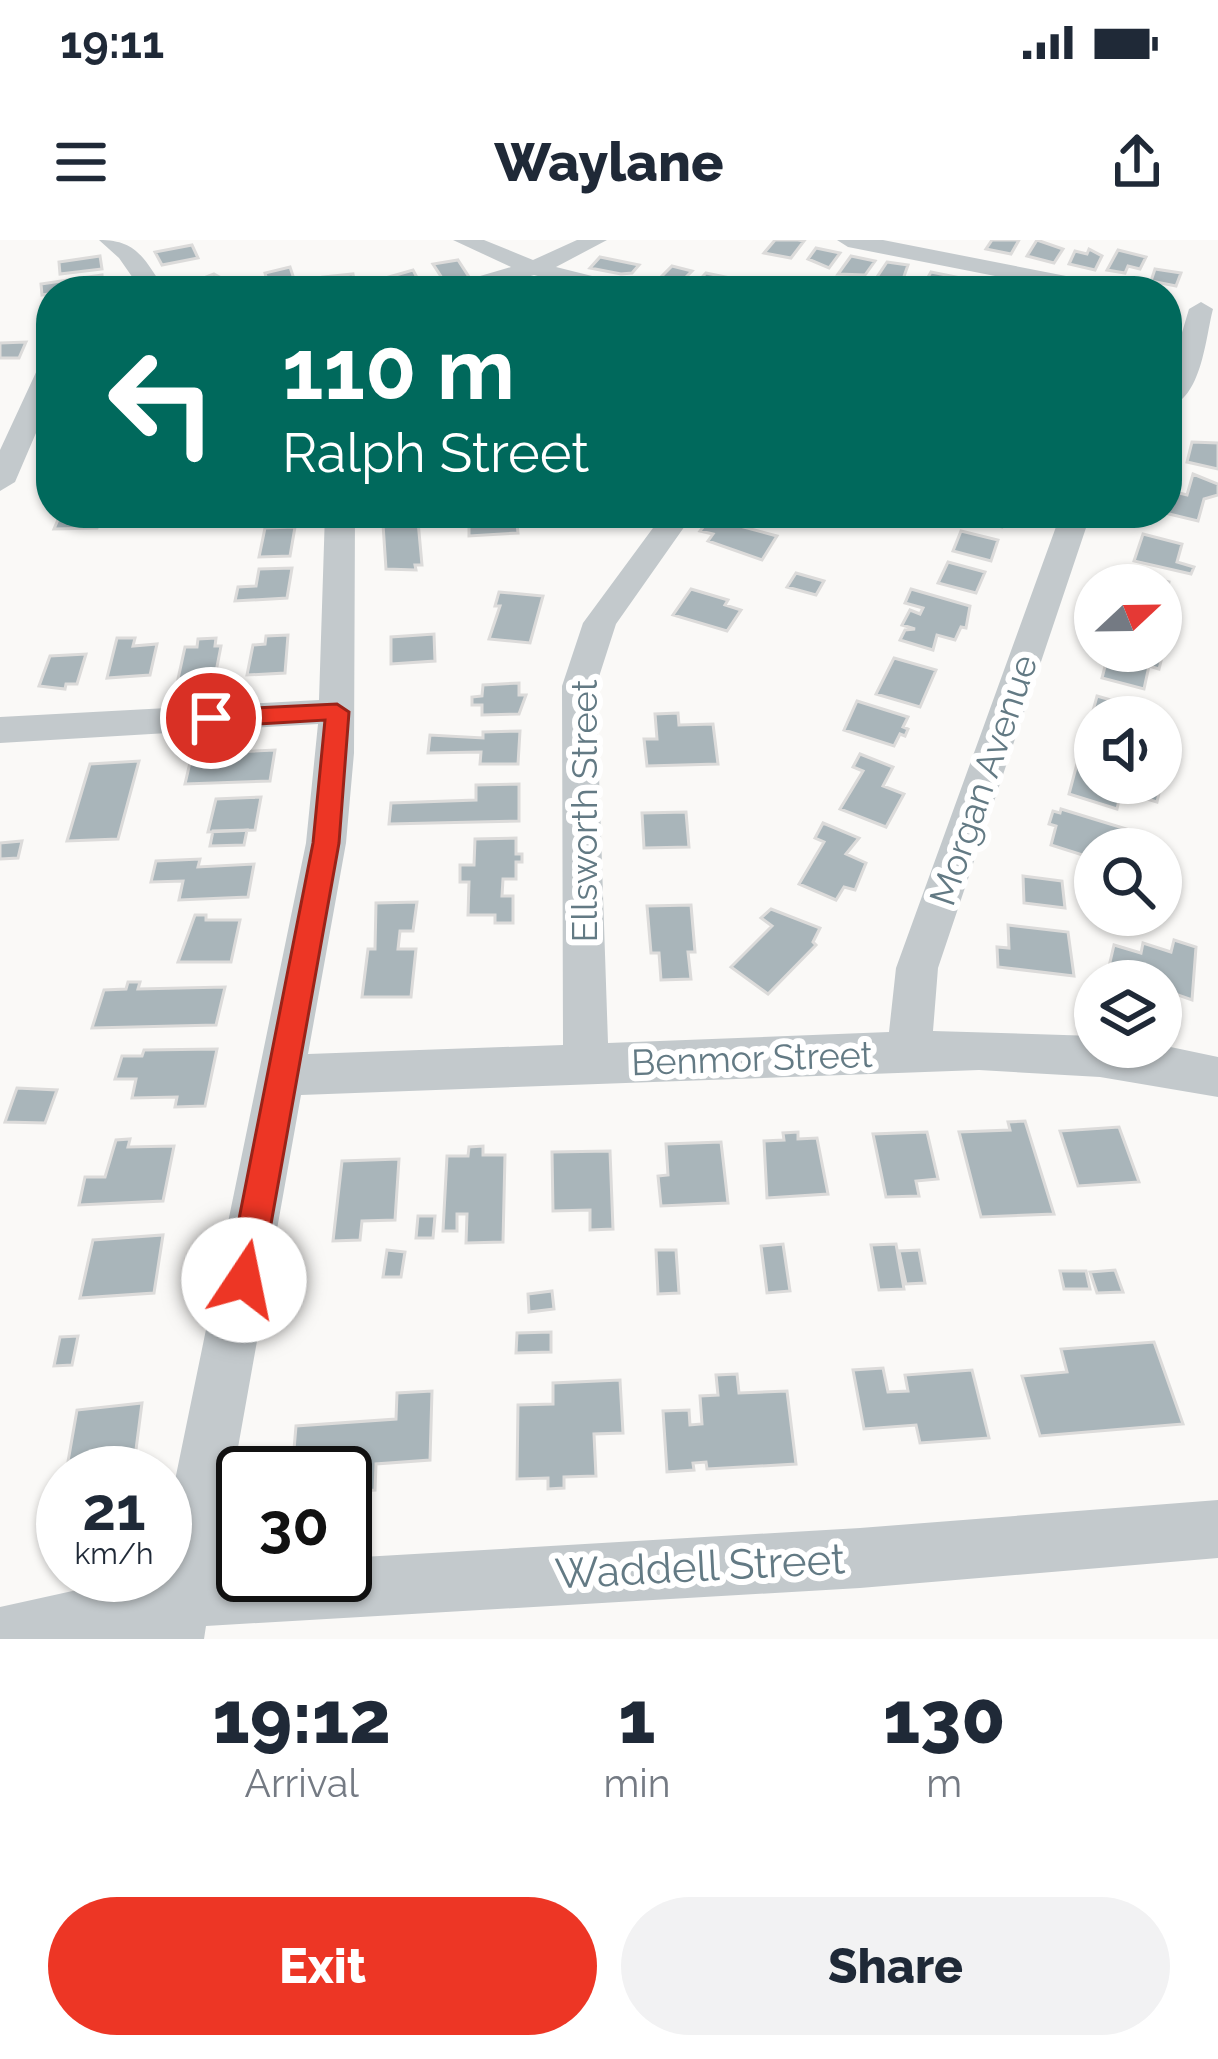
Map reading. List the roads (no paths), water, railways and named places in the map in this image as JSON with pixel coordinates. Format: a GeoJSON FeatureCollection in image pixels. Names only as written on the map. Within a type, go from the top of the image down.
{"type":"FeatureCollection","features":[{"type":"Feature","properties":{"kind":"street"},"geometry":{"type":"LineString","coordinates":[[110,240],[143,276]]}},
{"type":"Feature","properties":{"kind":"street"},"geometry":{"type":"LineString","coordinates":[[464,240],[565,276]]}},
{"type":"Feature","properties":{"kind":"street"},"geometry":{"type":"LineString","coordinates":[[507,276],[596,240]]}},
{"type":"Feature","properties":{"kind":"street"},"geometry":{"type":"LineString","coordinates":[[848,240],[1031,276]]}},
{"type":"Feature","properties":{"kind":"street"},"geometry":{"type":"LineString","coordinates":[[1182,379],[1209,311]]}},
{"type":"Feature","properties":{"kind":"street"},"geometry":{"type":"LineString","coordinates":[[0,482],[36,402]]}},
{"type":"Feature","properties":{"kind":"street"},"geometry":{"type":"LineString","coordinates":[[177,1618],[326,843],[337,712],[340,528]]}},
{"type":"Feature","properties":{"kind":"street","name":"Ellsworth Street"},"geometry":{"type":"LineString","coordinates":[[586,1065],[579,686],[600,622],[668,528]]}},
{"type":"Feature","properties":{"kind":"street","name":"Morgan Avenue"},"geometry":{"type":"LineString","coordinates":[[912,1051],[910,1005],[916,968],[1071,528]]}},
{"type":"Feature","properties":{"kind":"street"},"geometry":{"type":"LineString","coordinates":[[0,730],[337,712]]}},
{"type":"Feature","properties":{"kind":"street","name":"Benmor Street"},"geometry":{"type":"LineString","coordinates":[[283,1075],[912,1051],[1073,1054],[1150,1062],[1218,1077]]}},
{"type":"Feature","properties":{"kind":"street","name":"Waddell Street"},"geometry":{"type":"LineString","coordinates":[[0,1638],[177,1618],[1218,1529]]}}]}
